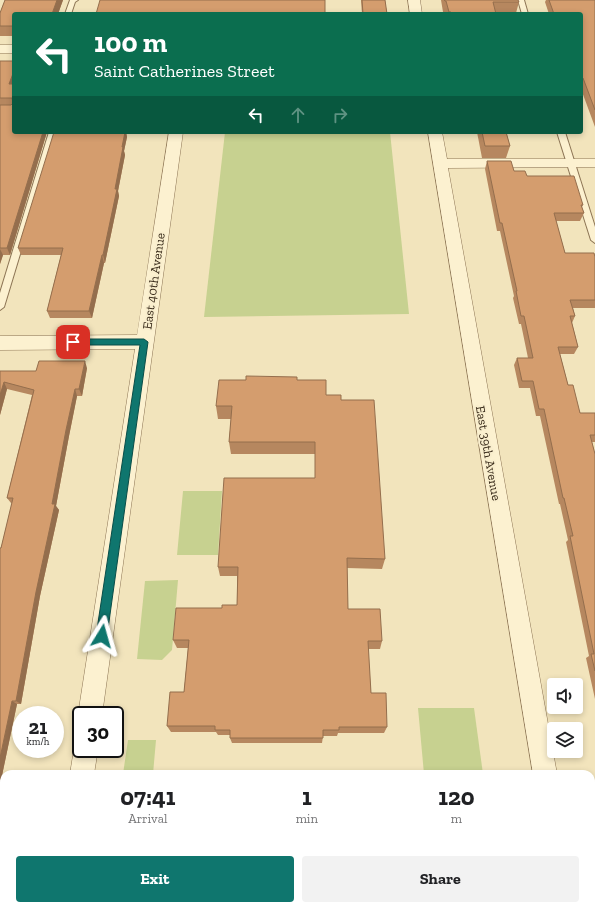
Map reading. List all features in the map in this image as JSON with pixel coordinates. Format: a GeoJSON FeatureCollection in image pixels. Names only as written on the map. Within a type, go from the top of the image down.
{"type":"FeatureCollection","features":[{"type":"Feature","properties":{"kind":"street"},"geometry":{"type":"LineString","coordinates":[[414,0],[416,12]]}},
{"type":"Feature","properties":{"kind":"street"},"geometry":{"type":"LineString","coordinates":[[0,49],[12,49]]}},
{"type":"Feature","properties":{"kind":"street","name":"East 40th Avenue"},"geometry":{"type":"LineString","coordinates":[[91,706],[176,134]]}},
{"type":"Feature","properties":{"kind":"street","name":"East 39th Avenue"},"geometry":{"type":"LineString","coordinates":[[435,134],[544,770]]}},
{"type":"Feature","properties":{"kind":"street"},"geometry":{"type":"LineString","coordinates":[[440,164],[595,163]]}},
{"type":"Feature","properties":{"kind":"street"},"geometry":{"type":"LineString","coordinates":[[0,342],[144,342]]}},
{"type":"Feature","properties":{"kind":"street"},"geometry":{"type":"LineString","coordinates":[[83,770],[85,758]]}},
{"type":"Feature","properties":{"kind":"lane"},"geometry":{"type":"LineString","coordinates":[[69,12],[72,1],[75,0]]}},
{"type":"Feature","properties":{"kind":"lane"},"geometry":{"type":"LineString","coordinates":[[521,0],[524,12]]}},
{"type":"Feature","properties":{"kind":"lane"},"geometry":{"type":"LineString","coordinates":[[0,307],[52,134]]}},
{"type":"Feature","properties":{"kind":"lane"},"geometry":{"type":"LineString","coordinates":[[562,134],[595,240]]}},
{"type":"Feature","properties":{"kind":"green space"},"geometry":{"type":"Polygon","coordinates":[[[225,134],[390,134],[409,314],[204,317],[225,134]]]}},
{"type":"Feature","properties":{"kind":"green space"},"geometry":{"type":"Polygon","coordinates":[[[183,491],[222,491],[218,555],[177,555],[183,491]]]}},
{"type":"Feature","properties":{"kind":"green space"},"geometry":{"type":"Polygon","coordinates":[[[178,580],[172,650],[162,660],[137,659],[145,581],[178,580]]]}},
{"type":"Feature","properties":{"kind":"green space"},"geometry":{"type":"Polygon","coordinates":[[[418,708],[474,708],[482,770],[424,770],[418,708]]]}},
{"type":"Feature","properties":{"kind":"green space"},"geometry":{"type":"Polygon","coordinates":[[[128,740],[156,740],[153,770],[124,770],[128,740]]]}},
{"type":"Feature","properties":{"kind":"building"},"geometry":{"type":"Polygon","coordinates":[[[5,0],[57,0],[53,12],[12,12],[12,26],[0,26],[0,13],[5,0]]]}},
{"type":"Feature","properties":{"kind":"building"},"geometry":{"type":"Polygon","coordinates":[[[100,0],[325,0],[325,12],[97,12],[100,0]]]}},
{"type":"Feature","properties":{"kind":"building"},"geometry":{"type":"Polygon","coordinates":[[[362,0],[385,0],[387,12],[363,12],[362,0]]]}},
{"type":"Feature","properties":{"kind":"building"},"geometry":{"type":"Polygon","coordinates":[[[444,0],[518,0],[519,2],[493,2],[496,12],[449,12],[444,0]]]}},
{"type":"Feature","properties":{"kind":"building"},"geometry":{"type":"Polygon","coordinates":[[[549,0],[595,0],[595,110],[583,78],[583,12],[553,12],[549,0]]]}},
{"type":"Feature","properties":{"kind":"building"},"geometry":{"type":"Polygon","coordinates":[[[0,61],[12,61],[12,76],[9,84],[12,84],[12,98],[0,98],[0,61]]]}},
{"type":"Feature","properties":{"kind":"building"},"geometry":{"type":"Polygon","coordinates":[[[12,104],[12,134],[42,134],[7,248],[0,248],[0,105],[12,104]]]}},
{"type":"Feature","properties":{"kind":"building"},"geometry":{"type":"Polygon","coordinates":[[[53,134],[125,134],[115,189],[117,189],[89,311],[47,311],[63,248],[18,248],[53,134]]]}},
{"type":"Feature","properties":{"kind":"building"},"geometry":{"type":"Polygon","coordinates":[[[482,134],[507,134],[510,146],[485,146],[482,134]]]}},
{"type":"Feature","properties":{"kind":"building"},"geometry":{"type":"Polygon","coordinates":[[[487,161],[511,161],[514,171],[525,171],[527,176],[574,176],[584,213],[554,213],[565,253],[594,253],[595,257],[595,300],[570,300],[575,316],[570,316],[578,347],[558,347],[568,385],[573,385],[580,413],[595,413],[595,435],[590,435],[595,454],[595,671],[591,654],[594,654],[570,536],[573,536],[563,498],[544,409],[539,409],[533,381],[522,381],[517,358],[533,358],[524,316],[521,316],[517,291],[502,223],[500,223],[487,161]]]}},
{"type":"Feature","properties":{"kind":"building"},"geometry":{"type":"Polygon","coordinates":[[[39,361],[85,361],[79,389],[75,389],[66,430],[52,504],[55,504],[36,592],[16,701],[12,701],[0,758],[0,548],[13,498],[7,498],[34,390],[4,382],[0,395],[0,371],[36,371],[39,361]]]}},
{"type":"Feature","properties":{"kind":"building"},"geometry":{"type":"Polygon","coordinates":[[[246,376],[297,377],[297,380],[326,380],[326,395],[341,395],[341,400],[374,400],[385,559],[347,558],[348,609],[380,609],[382,641],[368,641],[371,693],[386,693],[387,727],[339,727],[339,730],[323,730],[323,738],[230,738],[230,730],[215,730],[215,726],[167,726],[170,692],[184,692],[189,640],[173,640],[176,608],[222,608],[222,605],[237,605],[238,567],[218,567],[224,478],[315,478],[315,442],[229,442],[232,406],[216,406],[219,380],[246,380],[246,376]]]}},
{"type":"Feature","properties":{"kind":"route"},"geometry":{"type":"LineString","coordinates":[[73,342],[144,342],[102,636]]}}]}
